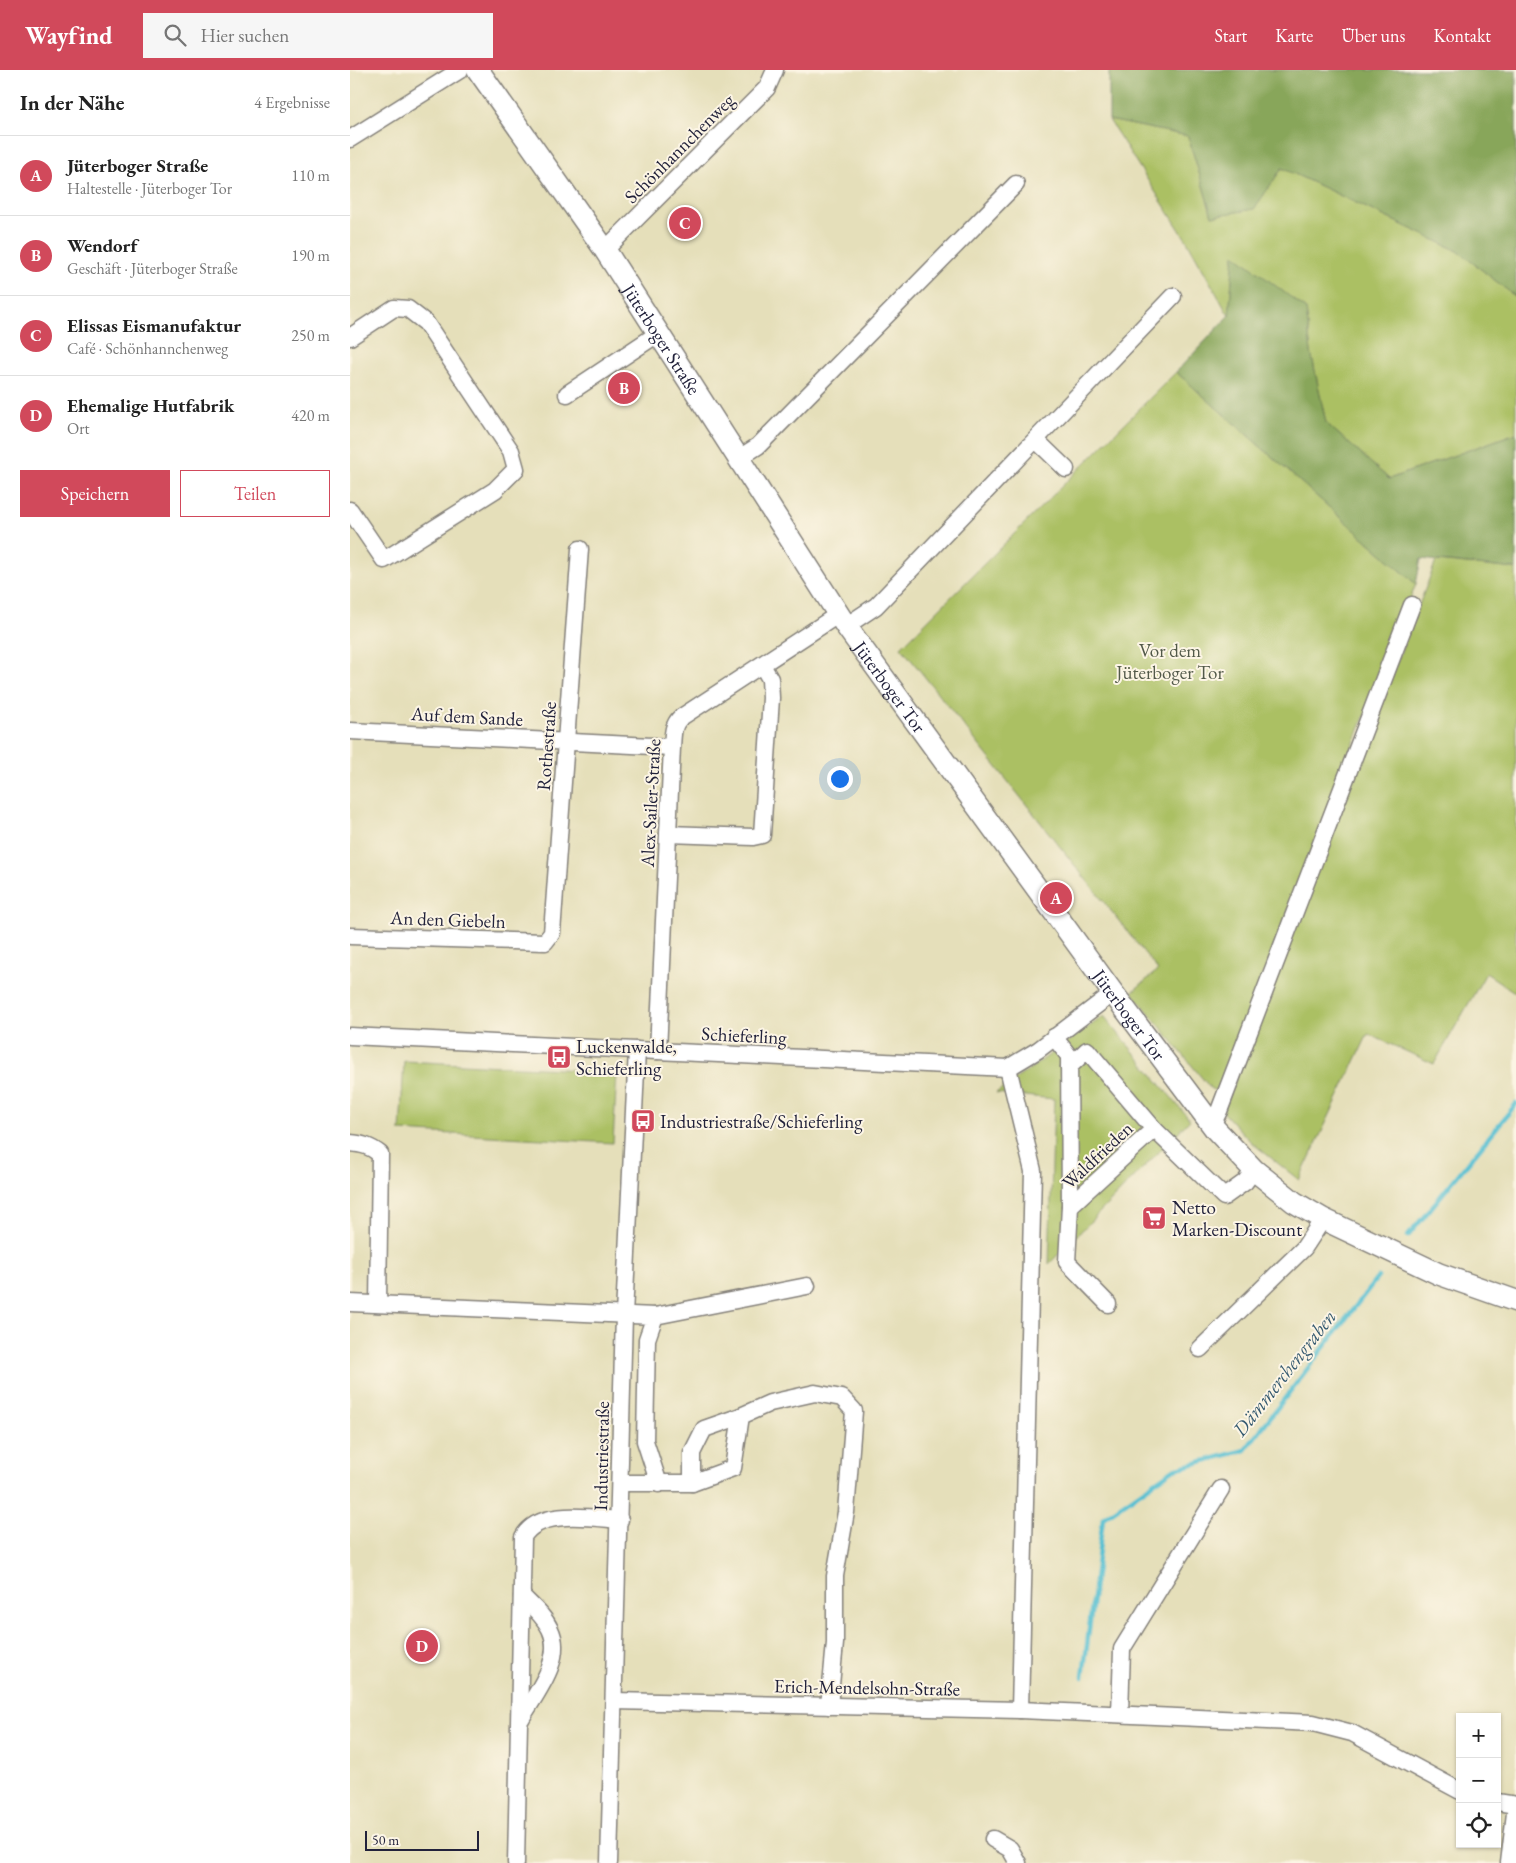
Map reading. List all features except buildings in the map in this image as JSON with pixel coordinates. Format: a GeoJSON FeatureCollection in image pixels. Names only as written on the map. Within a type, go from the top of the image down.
{"type":"FeatureCollection","features":[{"type":"Feature","properties":{"kind":"main road","name":"Jüterboger Straße"},"geometry":{"type":"LineString","coordinates":[[478,70],[605,250],[843,620]]}},
{"type":"Feature","properties":{"kind":"main road","name":"Jüterboger Tor"},"geometry":{"type":"LineString","coordinates":[[843,620],[1113,993],[1212,1125],[1254,1170],[1294,1202],[1323,1219],[1440,1274],[1516,1301]]}},
{"type":"Feature","properties":{"kind":"street"},"geometry":{"type":"LineString","coordinates":[[350,139],[460,70]]}},
{"type":"Feature","properties":{"kind":"street","name":"Schönhannchenweg"},"geometry":{"type":"LineString","coordinates":[[605,250],[767,88],[774,70]]}},
{"type":"Feature","properties":{"kind":"street"},"geometry":{"type":"LineString","coordinates":[[739,458],[758,446],[1016,184]]}},
{"type":"Feature","properties":{"kind":"street","name":"Alex-Sailer-Straße"},"geometry":{"type":"LineString","coordinates":[[658,1051],[672,747],[673,729],[676,722],[762,665],[843,620],[876,606],[1173,296]]}},
{"type":"Feature","properties":{"kind":"street"},"geometry":{"type":"LineString","coordinates":[[350,337],[394,308],[408,308],[426,323],[511,451],[516,469],[495,490],[384,560],[350,510]]}},
{"type":"Feature","properties":{"kind":"street"},"geometry":{"type":"LineString","coordinates":[[567,394],[659,333]]}},
{"type":"Feature","properties":{"kind":"street"},"geometry":{"type":"LineString","coordinates":[[1036,440],[1066,469]]}},
{"type":"Feature","properties":{"kind":"street","name":"Rothestraße"},"geometry":{"type":"LineString","coordinates":[[545,942],[552,934],[580,549]]}},
{"type":"Feature","properties":{"kind":"street"},"geometry":{"type":"LineString","coordinates":[[1212,1125],[1219,1111],[1412,605]]}},
{"type":"Feature","properties":{"kind":"street"},"geometry":{"type":"LineString","coordinates":[[668,834],[753,837],[762,835],[771,698],[770,679],[762,665]]}},
{"type":"Feature","properties":{"kind":"street","name":"Auf dem Sande"},"geometry":{"type":"LineString","coordinates":[[350,731],[672,747]]}},
{"type":"Feature","properties":{"kind":"street","name":"An den Giebeln"},"geometry":{"type":"LineString","coordinates":[[350,936],[545,942]]}},
{"type":"Feature","properties":{"kind":"street"},"geometry":{"type":"LineString","coordinates":[[1020,1710],[1034,1171],[1008,1068],[1054,1037],[1113,993]]}},
{"type":"Feature","properties":{"kind":"street","name":"Schieferling"},"geometry":{"type":"LineString","coordinates":[[350,1036],[1008,1068]]}},
{"type":"Feature","properties":{"kind":"street","name":"Waldfrieden"},"geometry":{"type":"LineString","coordinates":[[1054,1037],[1069,1056],[1070,1206]]}},
{"type":"Feature","properties":{"kind":"street","name":"Industriestraße"},"geometry":{"type":"LineString","coordinates":[[610,1863],[624,1315],[636,1050]]}},
{"type":"Feature","properties":{"kind":"street"},"geometry":{"type":"LineString","coordinates":[[1069,1067],[1088,1050],[1154,1129]]}},
{"type":"Feature","properties":{"kind":"street","name":"Waldfrieden"},"geometry":{"type":"LineString","coordinates":[[1070,1206],[1154,1129],[1224,1197],[1245,1182],[1254,1170]]}},
{"type":"Feature","properties":{"kind":"street"},"geometry":{"type":"LineString","coordinates":[[350,1143],[372,1147],[380,1154],[378,1304]]}},
{"type":"Feature","properties":{"kind":"street"},"geometry":{"type":"LineString","coordinates":[[1070,1206],[1067,1262],[1108,1304]]}},
{"type":"Feature","properties":{"kind":"street"},"geometry":{"type":"LineString","coordinates":[[1200,1349],[1304,1248],[1323,1219]]}},
{"type":"Feature","properties":{"kind":"street"},"geometry":{"type":"LineString","coordinates":[[350,1303],[654,1316],[807,1286]]}},
{"type":"Feature","properties":{"kind":"street"},"geometry":{"type":"LineString","coordinates":[[654,1316],[647,1339],[646,1441],[659,1484]]}},
{"type":"Feature","properties":{"kind":"street"},"geometry":{"type":"LineString","coordinates":[[692,1484],[692,1453],[704,1430],[770,1403],[815,1393],[842,1398],[854,1411],[846,1512],[834,1576],[835,1642],[829,1706]]}},
{"type":"Feature","properties":{"kind":"street"},"geometry":{"type":"LineString","coordinates":[[621,1482],[692,1484],[734,1468],[741,1416]]}},
{"type":"Feature","properties":{"kind":"street"},"geometry":{"type":"LineString","coordinates":[[1120,1714],[1122,1649],[1222,1489]]}},
{"type":"Feature","properties":{"kind":"street"},"geometry":{"type":"LineString","coordinates":[[516,1863],[524,1537],[531,1528],[554,1518],[572,1517],[620,1520]]}},
{"type":"Feature","properties":{"kind":"street"},"geometry":{"type":"LineString","coordinates":[[519,1721],[544,1679],[554,1654],[554,1643],[550,1629],[522,1596]]}},
{"type":"Feature","properties":{"kind":"street","name":"Erich-Mendelsohn-Straße"},"geometry":{"type":"LineString","coordinates":[[614,1701],[1020,1710],[1313,1723],[1352,1733],[1456,1789]]}},
{"type":"Feature","properties":{"kind":"street"},"geometry":{"type":"LineString","coordinates":[[1501,1803],[1516,1805],[1509,1863]]}},
{"type":"Feature","properties":{"kind":"street"},"geometry":{"type":"LineString","coordinates":[[993,1840],[1010,1850],[1018,1863]]}},
{"type":"Feature","properties":{"kind":"green space"},"geometry":{"type":"Polygon","coordinates":[[[1109,70],[1516,70],[1516,297],[1458,251],[1282,168],[1254,209],[1212,216],[1188,136],[1109,120],[1109,70]]]}},
{"type":"Feature","properties":{"kind":"green space"},"geometry":{"type":"Polygon","coordinates":[[[1109,120],[1188,136],[1212,216],[1254,209],[1282,168],[1458,251],[1516,297],[1516,433],[1389,479],[1326,423],[1311,352],[1306,309],[1234,255],[1229,316],[1187,241],[1109,120]]]}},
{"type":"Feature","properties":{"kind":"green space"},"geometry":{"type":"Polygon","coordinates":[[[1234,254],[1306,309],[1311,352],[1326,423],[1389,479],[1516,433],[1516,569],[1421,559],[1416,584],[1176,372],[1229,316],[1234,254]]]}},
{"type":"Feature","properties":{"kind":"green space","name":"Vor dem Jüterboger Tor"},"geometry":{"type":"Polygon","coordinates":[[[1176,372],[1416,584],[1218,1091],[1211,1089],[1132,992],[1158,970],[901,647],[1176,372]]]}},
{"type":"Feature","properties":{"kind":"green space"},"geometry":{"type":"Polygon","coordinates":[[[1436,561],[1516,569],[1516,993],[1486,973],[1434,1064],[1368,1034],[1299,1180],[1251,1142],[1223,1112],[1436,561]]]}},
{"type":"Feature","properties":{"kind":"green space"},"geometry":{"type":"Polygon","coordinates":[[[1104,1016],[1190,1120],[1049,1264],[1054,1099],[996,1093],[1104,1016]]]}},
{"type":"Feature","properties":{"kind":"green space"},"geometry":{"type":"Polygon","coordinates":[[[404,1061],[617,1072],[613,1143],[400,1131],[404,1061]]]}},
{"type":"Feature","properties":{"kind":"waterway","name":"Dämmerchengraben"},"geometry":{"type":"LineString","coordinates":[[1408,1236],[1516,1104]]}},
{"type":"Feature","properties":{"kind":"waterway","name":"Dämmerchengraben"},"geometry":{"type":"LineString","coordinates":[[1083,1677],[1103,1518],[1174,1469],[1245,1450],[1378,1277]]}},
{"type":"Feature","properties":{"kind":"place","name":"Elissas Eismanufaktur"},"geometry":{"type":"Point","coordinates":[685,223]}},
{"type":"Feature","properties":{"kind":"place","name":"Wendorf"},"geometry":{"type":"Point","coordinates":[624,388]}},
{"type":"Feature","properties":{"kind":"place","name":"Jüterboger Straße"},"geometry":{"type":"Point","coordinates":[1056,898]}},
{"type":"Feature","properties":{"kind":"place","name":"Luckenwalde, Schieferling"},"geometry":{"type":"Point","coordinates":[559,1057]}},
{"type":"Feature","properties":{"kind":"place","name":"Industriestraße/Schieferling"},"geometry":{"type":"Point","coordinates":[643,1121]}},
{"type":"Feature","properties":{"kind":"place","name":"Netto Marken-Discount"},"geometry":{"type":"Point","coordinates":[1154,1218]}},
{"type":"Feature","properties":{"kind":"place","name":"Ehemalige Hutfabrik"},"geometry":{"type":"Point","coordinates":[422,1646]}}]}
